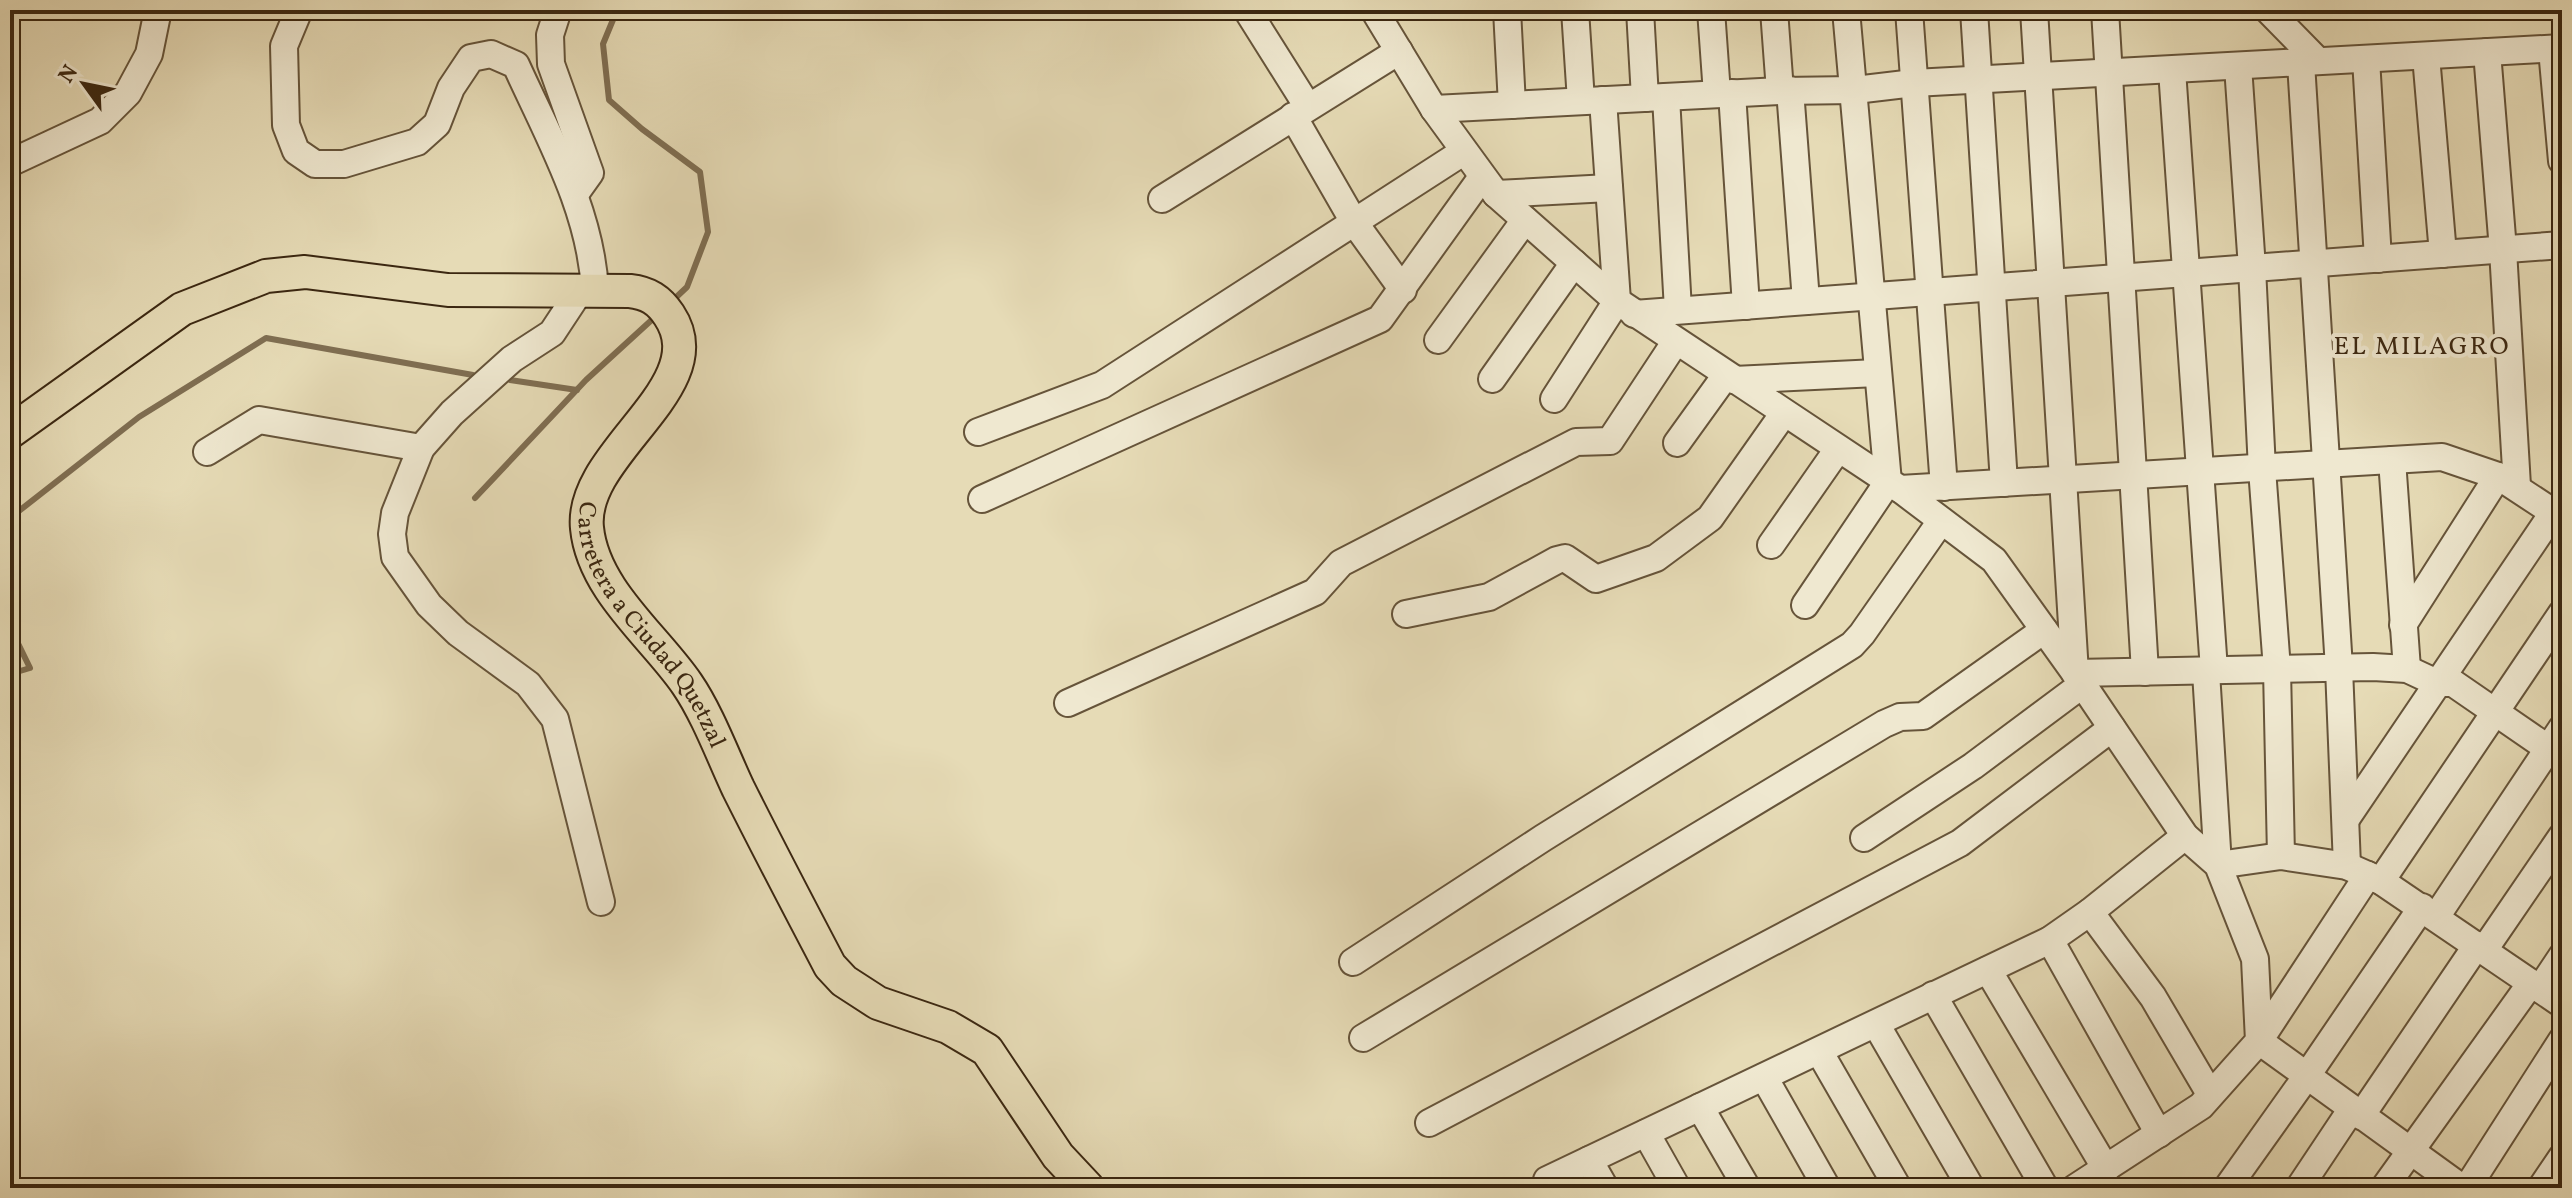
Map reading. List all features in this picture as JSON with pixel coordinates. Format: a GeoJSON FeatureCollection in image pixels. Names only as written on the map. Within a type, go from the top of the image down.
{"type":"FeatureCollection","features":[{"type":"Feature","properties":{"kind":"main road","name":"Carretera a Ciudad Quetzal"},"geometry":{"type":"LineString","coordinates":[[10,432],[182,309],[266,276],[305,272],[448,290],[639,292],[668,314],[678,356],[660,400],[609,461],[591,493],[586,528],[597,562],[616,597],[688,686],[830,966],[844,981],[878,1003],[948,1027],[987,1050],[1058,1156],[1088,1188]]}},
{"type":"Feature","properties":{"kind":"street"},"geometry":{"type":"LineString","coordinates":[[10,163],[100,121],[128,93],[149,54],[158,10]]}},
{"type":"Feature","properties":{"kind":"street"},"geometry":{"type":"LineString","coordinates":[[299,10],[284,46],[286,125],[296,151],[315,164],[344,164],[417,142],[437,124],[451,88],[471,58],[491,54],[516,65],[575,194],[592,251],[587,292],[552,333],[512,359],[452,413],[421,448],[395,513],[392,534],[395,557],[429,605],[458,633],[528,684],[555,719],[601,902]]}},
{"type":"Feature","properties":{"kind":"street"},"geometry":{"type":"LineString","coordinates":[[558,10],[550,35],[551,64],[590,173],[575,194]]}},
{"type":"Feature","properties":{"kind":"street"},"geometry":{"type":"LineString","coordinates":[[1247,10],[1354,222],[1403,290]]}},
{"type":"Feature","properties":{"kind":"street"},"geometry":{"type":"LineString","coordinates":[[1374,10],[1463,152],[1489,185],[1525,220],[1625,307],[1894,486],[1994,560],[2185,836],[2218,865],[2281,856],[2365,874],[2429,912],[2562,1004]]}},
{"type":"Feature","properties":{"kind":"street"},"geometry":{"type":"LineString","coordinates":[[1507,10],[1512,105]]}},
{"type":"Feature","properties":{"kind":"street"},"geometry":{"type":"LineString","coordinates":[[1554,399],[1625,307],[1609,188],[1575,10]]}},
{"type":"Feature","properties":{"kind":"street"},"geometry":{"type":"LineString","coordinates":[[1640,10],[1656,98],[1678,310]]}},
{"type":"Feature","properties":{"kind":"street"},"geometry":{"type":"LineString","coordinates":[[1711,10],[1724,94],[1746,306]]}},
{"type":"Feature","properties":{"kind":"street"},"geometry":{"type":"LineString","coordinates":[[1774,10],[1806,301]]}},
{"type":"Feature","properties":{"kind":"street"},"geometry":{"type":"LineString","coordinates":[[1805,605],[1894,486],[1877,373],[1846,10]]}},
{"type":"Feature","properties":{"kind":"street"},"geometry":{"type":"LineString","coordinates":[[1909,10],[1944,487]]}},
{"type":"Feature","properties":{"kind":"street"},"geometry":{"type":"LineString","coordinates":[[1974,10],[2004,483]]}},
{"type":"Feature","properties":{"kind":"street"},"geometry":{"type":"LineString","coordinates":[[2034,10],[2063,480],[2079,679]]}},
{"type":"Feature","properties":{"kind":"street"},"geometry":{"type":"LineString","coordinates":[[2105,10],[2145,672]]}},
{"type":"Feature","properties":{"kind":"street"},"geometry":{"type":"LineString","coordinates":[[2268,10],[2310,62],[2313,264],[2346,819],[2365,874]]}},
{"type":"Feature","properties":{"kind":"street"},"geometry":{"type":"LineString","coordinates":[[1434,109],[1855,90],[1914,83],[2557,49],[2562,161]]}},
{"type":"Feature","properties":{"kind":"street"},"geometry":{"type":"LineString","coordinates":[[1162,199],[1399,51]]}},
{"type":"Feature","properties":{"kind":"street"},"geometry":{"type":"LineString","coordinates":[[2403,625],[2507,481],[2503,250],[2487,52]]}},
{"type":"Feature","properties":{"kind":"street"},"geometry":{"type":"LineString","coordinates":[[2426,56],[2443,254]]}},
{"type":"Feature","properties":{"kind":"street"},"geometry":{"type":"LineString","coordinates":[[2366,59],[2378,259]]}},
{"type":"Feature","properties":{"kind":"street"},"geometry":{"type":"LineString","coordinates":[[2238,66],[2277,669],[2281,856]]}},
{"type":"Feature","properties":{"kind":"street"},"geometry":{"type":"LineString","coordinates":[[2172,70],[2200,471],[2218,865],[2255,959],[2259,1041],[2461,1187],[2562,1040]]}},
{"type":"Feature","properties":{"kind":"street"},"geometry":{"type":"LineString","coordinates":[[978,432],[1102,385],[1463,152]]}},
{"type":"Feature","properties":{"kind":"street"},"geometry":{"type":"LineString","coordinates":[[1489,185],[1609,188]]}},
{"type":"Feature","properties":{"kind":"street"},"geometry":{"type":"LineString","coordinates":[[982,499],[1380,319],[1489,185]]}},
{"type":"Feature","properties":{"kind":"street"},"geometry":{"type":"LineString","coordinates":[[1438,340],[1525,220]]}},
{"type":"Feature","properties":{"kind":"street"},"geometry":{"type":"LineString","coordinates":[[1625,307],[1678,310],[1746,306],[2562,245]]}},
{"type":"Feature","properties":{"kind":"street"},"geometry":{"type":"LineString","coordinates":[[1492,379],[1574,263]]}},
{"type":"Feature","properties":{"kind":"street"},"geometry":{"type":"LineString","coordinates":[[1068,703],[1315,592],[1341,563],[1576,442],[1610,441],[1676,341]]}},
{"type":"Feature","properties":{"kind":"street"},"geometry":{"type":"LineString","coordinates":[[1677,443],[1730,378],[1877,373]]}},
{"type":"Feature","properties":{"kind":"street"},"geometry":{"type":"LineString","coordinates":[[1406,614],[1489,597],[1565,558],[1596,579],[1656,558],[1710,518],[1784,413]]}},
{"type":"Feature","properties":{"kind":"street"},"geometry":{"type":"LineString","coordinates":[[207,452],[259,420],[421,448]]}},
{"type":"Feature","properties":{"kind":"street"},"geometry":{"type":"LineString","coordinates":[[1771,545],[1838,449]]}},
{"type":"Feature","properties":{"kind":"street"},"geometry":{"type":"LineString","coordinates":[[1894,486],[1944,487],[2442,457],[2507,481],[2557,516],[2437,683],[2346,819]]}},
{"type":"Feature","properties":{"kind":"street"},"geometry":{"type":"LineString","coordinates":[[2392,460],[2407,669]]}},
{"type":"Feature","properties":{"kind":"street"},"geometry":{"type":"LineString","coordinates":[[1353,962],[1852,645],[1941,521]]}},
{"type":"Feature","properties":{"kind":"street"},"geometry":{"type":"LineString","coordinates":[[1988,970],[2095,1181],[2201,1106],[2259,1041],[2365,874],[2495,712],[2562,613]]}},
{"type":"Feature","properties":{"kind":"street"},"geometry":{"type":"LineString","coordinates":[[1363,1038],[1884,724],[1900,717],[1923,716],[2044,630]]}},
{"type":"Feature","properties":{"kind":"street"},"geometry":{"type":"LineString","coordinates":[[1864,838],[1973,766],[2079,679],[2145,672],[2407,669],[2437,683],[2453,683],[2495,712],[2557,745],[2306,1077],[2227,1188]]}},
{"type":"Feature","properties":{"kind":"street"},"geometry":{"type":"LineString","coordinates":[[1429,1123],[1960,843],[2112,728]]}},
{"type":"Feature","properties":{"kind":"street"},"geometry":{"type":"LineString","coordinates":[[1547,1180],[2050,940],[2185,836]]}},
{"type":"Feature","properties":{"kind":"street"},"geometry":{"type":"LineString","coordinates":[[2299,1188],[2562,836]]}},
{"type":"Feature","properties":{"kind":"street"},"geometry":{"type":"LineString","coordinates":[[2090,912],[2153,997],[2210,1094]]}},
{"type":"Feature","properties":{"kind":"street"},"geometry":{"type":"LineString","coordinates":[[2050,940],[2159,1134]]}},
{"type":"Feature","properties":{"kind":"street"},"geometry":{"type":"LineString","coordinates":[[2384,1188],[2535,986],[2562,956]]}},
{"type":"Feature","properties":{"kind":"street"},"geometry":{"type":"LineString","coordinates":[[1933,995],[2045,1188]]}},
{"type":"Feature","properties":{"kind":"street"},"geometry":{"type":"LineString","coordinates":[[1876,1024],[1971,1188]]}},
{"type":"Feature","properties":{"kind":"street"},"geometry":{"type":"LineString","coordinates":[[1819,1051],[1898,1188]]}},
{"type":"Feature","properties":{"kind":"street"},"geometry":{"type":"LineString","coordinates":[[1764,1077],[1827,1188]]}},
{"type":"Feature","properties":{"kind":"street"},"geometry":{"type":"LineString","coordinates":[[1700,1107],[1747,1188]]}},
{"type":"Feature","properties":{"kind":"street"},"geometry":{"type":"LineString","coordinates":[[1646,1133],[1677,1188]]}},
{"type":"Feature","properties":{"kind":"street"},"geometry":{"type":"LineString","coordinates":[[2541,1188],[2562,1157]]}},
{"type":"Feature","properties":{"kind":"street"},"geometry":{"type":"LineString","coordinates":[[1589,1160],[1605,1188]]}},
{"type":"Feature","properties":{"kind":"waterway"},"geometry":{"type":"LineString","coordinates":[[617,10],[603,44],[609,100],[700,172],[708,232],[687,287],[670,303]]}},
{"type":"Feature","properties":{"kind":"waterway"},"geometry":{"type":"LineString","coordinates":[[475,498],[586,380],[656,316]]}},
{"type":"Feature","properties":{"kind":"waterway"},"geometry":{"type":"LineString","coordinates":[[10,518],[139,417],[266,338],[473,375]]}},
{"type":"Feature","properties":{"kind":"waterway"},"geometry":{"type":"LineString","coordinates":[[510,380],[577,390]]}},
{"type":"Feature","properties":{"kind":"waterway"},"geometry":{"type":"LineString","coordinates":[[10,627],[30,668],[10,674]]}},
{"type":"Feature","properties":{"kind":"district","name":"EL MILAGRO"},"geometry":{"type":"Point","coordinates":[2422,345]}}]}
